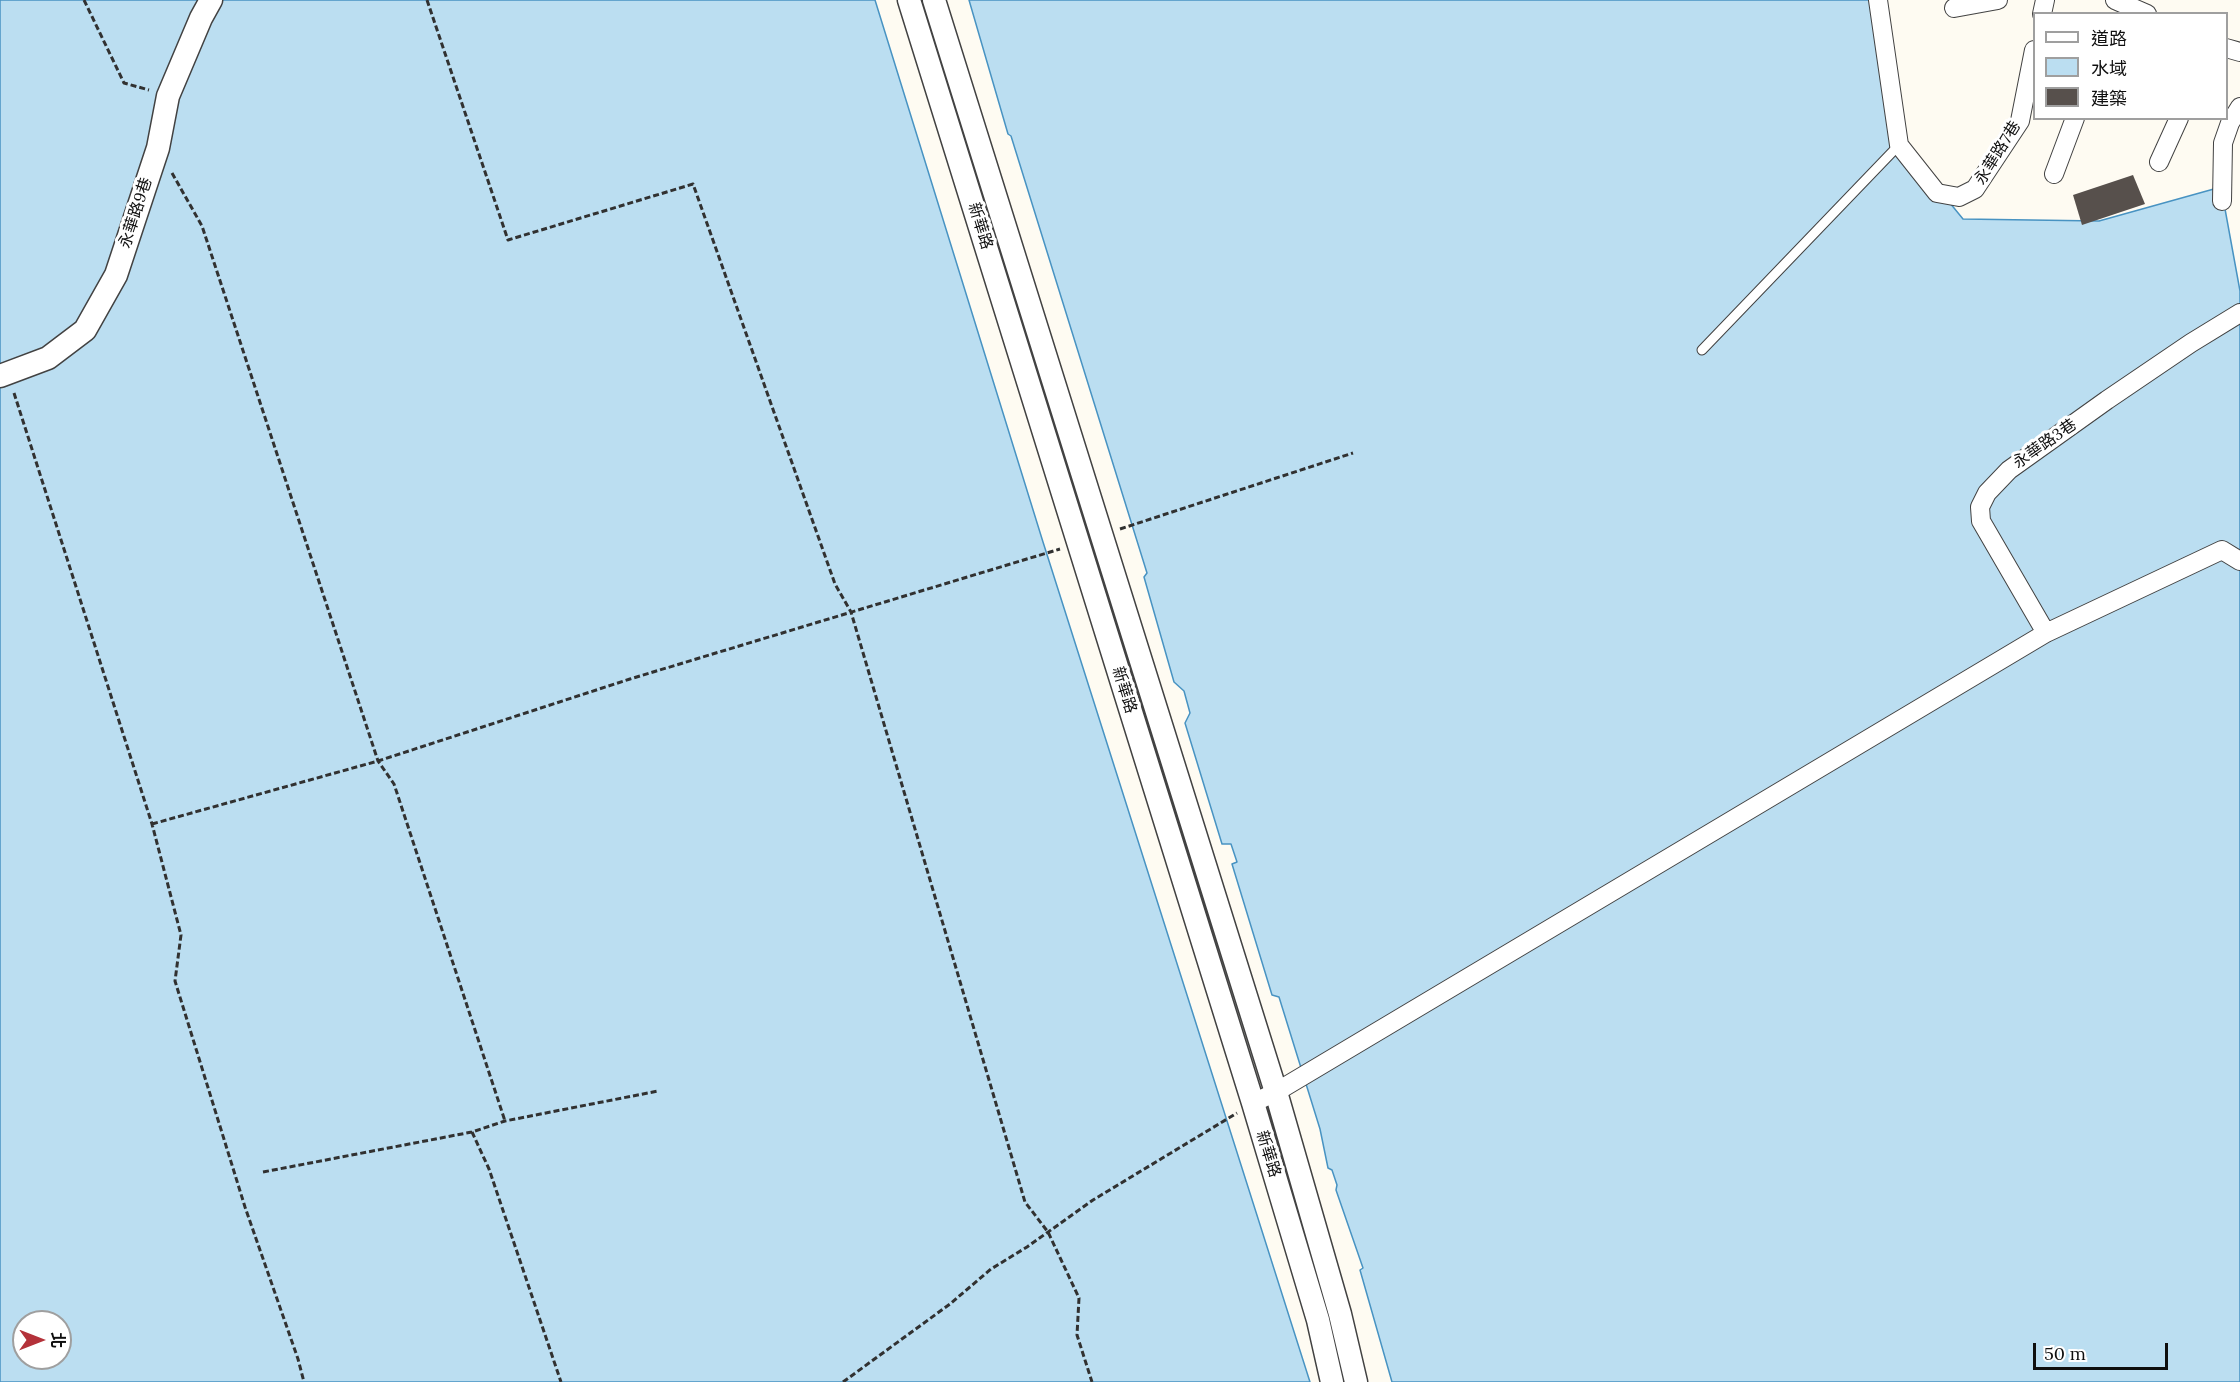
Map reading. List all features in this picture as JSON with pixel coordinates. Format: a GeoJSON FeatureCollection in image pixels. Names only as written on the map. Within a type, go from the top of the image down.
{"type":"FeatureCollection","features":[{"type":"Feature","properties":{"kind":"street","name":"永華路9巷"},"geometry":{"type":"LineString","coordinates":[[4,375],[48,358],[85,330],[116,275],[158,148],[168,96],[211,0]]}},
{"type":"Feature","properties":{"kind":"street","name":"新華路"},"geometry":{"type":"LineString","coordinates":[[909,0],[1253,1103],[1318,1320],[1332,1382]]}},
{"type":"Feature","properties":{"kind":"street","name":"新華路"},"geometry":{"type":"LineString","coordinates":[[934,0],[1276,1092],[1340,1314],[1356,1382]]}},
{"type":"Feature","properties":{"kind":"street"},"geometry":{"type":"LineString","coordinates":[[1878,0],[1899,145]]}},
{"type":"Feature","properties":{"kind":"street"},"geometry":{"type":"LineString","coordinates":[[1954,8],[1998,0]]}},
{"type":"Feature","properties":{"kind":"street"},"geometry":{"type":"LineString","coordinates":[[2118,0],[2143,12]]}},
{"type":"Feature","properties":{"kind":"street","name":"永華路7巷"},"geometry":{"type":"LineString","coordinates":[[1899,145],[1937,193],[1959,197],[1975,189],[2020,121],[2033,55]]}},
{"type":"Feature","properties":{"kind":"street"},"geometry":{"type":"LineString","coordinates":[[2222,201],[2223,142],[2230,123],[2240,107]]}},
{"type":"Feature","properties":{"kind":"street"},"geometry":{"type":"LineString","coordinates":[[2054,174],[2074,120]]}},
{"type":"Feature","properties":{"kind":"street"},"geometry":{"type":"LineString","coordinates":[[2159,162],[2178,120]]}},
{"type":"Feature","properties":{"kind":"street","name":"永華路3巷"},"geometry":{"type":"LineString","coordinates":[[2046,633],[1981,521],[1980,507],[1987,493],[2009,470],[2089,413],[2191,343],[2240,313]]}},
{"type":"Feature","properties":{"kind":"street"},"geometry":{"type":"LineString","coordinates":[[1253,1103],[1276,1092],[2046,633],[2222,550],[2240,561]]}},
{"type":"Feature","properties":{"kind":"lane"},"geometry":{"type":"LineString","coordinates":[[1702,350],[1899,145]]}},
{"type":"Feature","properties":{"kind":"path"},"geometry":{"type":"LineString","coordinates":[[84,0],[124,83],[168,96]]}},
{"type":"Feature","properties":{"kind":"path"},"geometry":{"type":"LineString","coordinates":[[427,0],[508,240],[693,184],[835,584],[851,612],[1025,1202],[1048,1232],[1078,1298],[1077,1335],[1092,1382]]}},
{"type":"Feature","properties":{"kind":"path"},"geometry":{"type":"LineString","coordinates":[[158,148],[202,225],[378,761],[394,784],[506,1121]]}},
{"type":"Feature","properties":{"kind":"path"},"geometry":{"type":"LineString","coordinates":[[4,375],[152,824],[181,935],[175,981],[304,1382]]}},
{"type":"Feature","properties":{"kind":"path"},"geometry":{"type":"LineString","coordinates":[[1101,535],[1353,453]]}},
{"type":"Feature","properties":{"kind":"path"},"geometry":{"type":"LineString","coordinates":[[152,824],[378,761],[630,679],[1078,543]]}},
{"type":"Feature","properties":{"kind":"path"},"geometry":{"type":"LineString","coordinates":[[263,1172],[472,1132],[506,1121],[658,1091]]}},
{"type":"Feature","properties":{"kind":"path"},"geometry":{"type":"LineString","coordinates":[[843,1382],[950,1304],[991,1269],[1093,1200],[1253,1103]]}},
{"type":"Feature","properties":{"kind":"path"},"geometry":{"type":"LineString","coordinates":[[472,1132],[489,1169],[561,1382]]}},
{"type":"Feature","properties":{"kind":"water"},"geometry":{"type":"Polygon","coordinates":[[[0,0],[875,0],[1043,542],[1310,1382],[0,1382],[0,0]]]}},
{"type":"Feature","properties":{"kind":"water"},"geometry":{"type":"Polygon","coordinates":[[[969,0],[1874,0],[1897,138],[1963,219],[2099,221],[2221,187],[2240,291],[2240,1382],[1392,1382],[1360,1270],[1363,1268],[1336,1190],[1337,1185],[1332,1170],[1328,1168],[1320,1129],[1279,997],[1272,995],[1232,864],[1237,862],[1231,844],[1222,844],[1185,723],[1190,713],[1184,691],[1174,682],[1144,577],[1147,573],[1011,136],[1008,134],[969,0]]]}},
{"type":"Feature","properties":{"kind":"building"},"geometry":{"type":"Polygon","coordinates":[[[2133,175],[2145,204],[2082,225],[2073,195],[2133,175]]]}}]}
